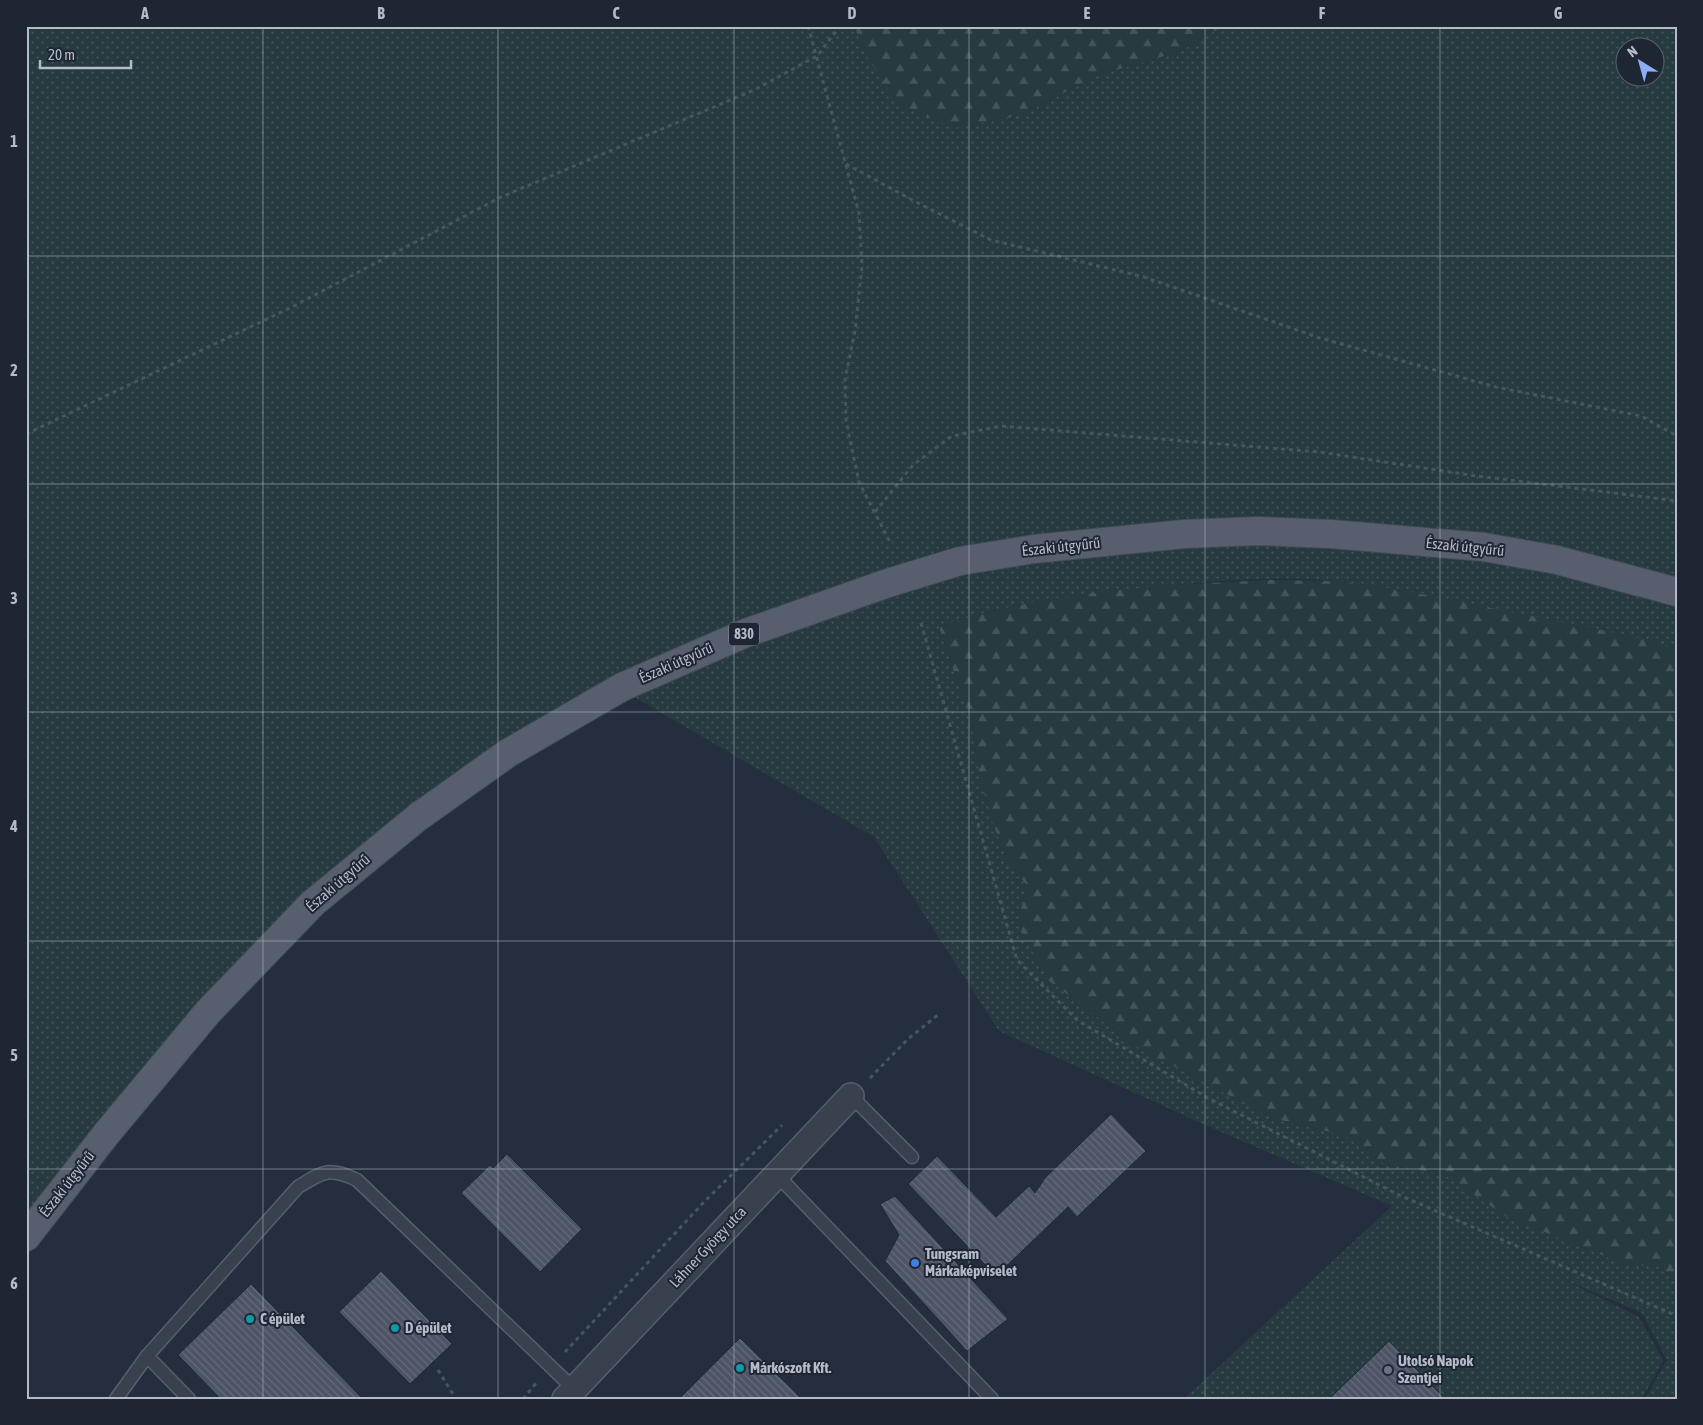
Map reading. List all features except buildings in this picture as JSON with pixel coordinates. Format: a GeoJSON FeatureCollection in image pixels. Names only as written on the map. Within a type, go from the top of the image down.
{"type":"FeatureCollection","features":[{"type":"Feature","properties":{"kind":"main road","name":"Északi útgyűrű"},"geometry":{"type":"LineString","coordinates":[[26,1237],[107,1133],[208,1012],[313,902],[418,816],[508,753],[622,687],[746,633],[888,582],[960,561],[1034,549],[1184,534],[1257,531],[1331,534],[1484,547],[1557,560],[1677,592]]}},
{"type":"Feature","properties":{"kind":"street","name":"Láhner György utca"},"geometry":{"type":"LineString","coordinates":[[570,1394],[852,1096]]}},
{"type":"Feature","properties":{"kind":"lane"},"geometry":{"type":"LineString","coordinates":[[852,1096],[912,1157]]}},
{"type":"Feature","properties":{"kind":"lane"},"geometry":{"type":"LineString","coordinates":[[116,1399],[147,1356],[298,1187],[314,1177],[336,1170],[357,1180],[551,1367],[570,1394]]}},
{"type":"Feature","properties":{"kind":"lane"},"geometry":{"type":"LineString","coordinates":[[777,1175],[992,1399]]}},
{"type":"Feature","properties":{"kind":"lane"},"geometry":{"type":"LineString","coordinates":[[147,1356],[189,1399]]}},
{"type":"Feature","properties":{"kind":"path"},"geometry":{"type":"LineString","coordinates":[[808,26],[859,213],[862,266],[856,331],[845,380],[846,421],[858,482],[891,544]]}},
{"type":"Feature","properties":{"kind":"path"},"geometry":{"type":"LineString","coordinates":[[26,434],[290,308],[501,196],[754,90],[817,56],[840,26]]}},
{"type":"Feature","properties":{"kind":"path"},"geometry":{"type":"LineString","coordinates":[[846,164],[991,240],[1144,277],[1320,338],[1496,387],[1640,416],[1677,436]]}},
{"type":"Feature","properties":{"kind":"path"},"geometry":{"type":"LineString","coordinates":[[875,512],[914,464],[952,436],[1001,426],[1319,452],[1470,475],[1677,501]]}},
{"type":"Feature","properties":{"kind":"path"},"geometry":{"type":"LineString","coordinates":[[921,622],[1017,960],[1077,1020],[1208,1098],[1397,1194],[1677,1316]]}},
{"type":"Feature","properties":{"kind":"path"},"geometry":{"type":"LineString","coordinates":[[852,1096],[908,1039],[939,1014]]}},
{"type":"Feature","properties":{"kind":"path"},"geometry":{"type":"LineString","coordinates":[[523,1399],[704,1202],[788,1119]]}},
{"type":"Feature","properties":{"kind":"path"},"geometry":{"type":"LineString","coordinates":[[438,1370],[456,1399]]}},
{"type":"Feature","properties":{"kind":"green space"},"geometry":{"type":"Polygon","coordinates":[[[26,26],[854,26],[865,53],[1022,115],[1093,77],[1181,51],[1223,26],[1677,26],[1677,649],[1616,633],[1403,592],[1313,579],[1202,583],[1074,596],[994,611],[939,627],[972,727],[979,773],[993,824],[1008,861],[1027,886],[1017,925],[1089,1010],[1128,1042],[1272,1118],[1344,1135],[1381,1162],[1445,1175],[1507,1217],[1624,1264],[1659,1267],[1677,1282],[1677,1399],[1645,1399],[1667,1360],[1642,1313],[1563,1279],[1639,1317],[1663,1360],[1642,1399],[1184,1399],[1392,1206],[1194,1120],[999,1031],[874,837],[629,694],[511,757],[317,907],[26,1244],[26,26]]]}},
{"type":"Feature","properties":{"kind":"green space"},"geometry":{"type":"Polygon","coordinates":[[[854,26],[1223,26],[1181,51],[1093,77],[1022,115],[954,128],[897,104],[865,53],[854,26]]]}},
{"type":"Feature","properties":{"kind":"green space"},"geometry":{"type":"Polygon","coordinates":[[[1269,580],[1333,581],[1396,589],[1646,639],[1677,649],[1677,1282],[1659,1267],[1624,1264],[1507,1217],[1445,1175],[1381,1162],[1343,1135],[1272,1118],[1128,1042],[1048,980],[1017,924],[1027,886],[1008,861],[993,824],[979,773],[972,727],[939,627],[1019,605],[1102,592],[1185,584],[1269,580]]]}},
{"type":"Feature","properties":{"kind":"place","name":"Tungsram Márkaképviselet"},"geometry":{"type":"Point","coordinates":[915,1263]}},
{"type":"Feature","properties":{"kind":"place","name":"C épület"},"geometry":{"type":"Point","coordinates":[250,1319]}},
{"type":"Feature","properties":{"kind":"place","name":"D épület"},"geometry":{"type":"Point","coordinates":[395,1328]}},
{"type":"Feature","properties":{"kind":"place","name":"Márkószoft Kft."},"geometry":{"type":"Point","coordinates":[740,1368]}},
{"type":"Feature","properties":{"kind":"place","name":"Utolsó Napok Szentjei"},"geometry":{"type":"Point","coordinates":[1388,1370]}}]}
